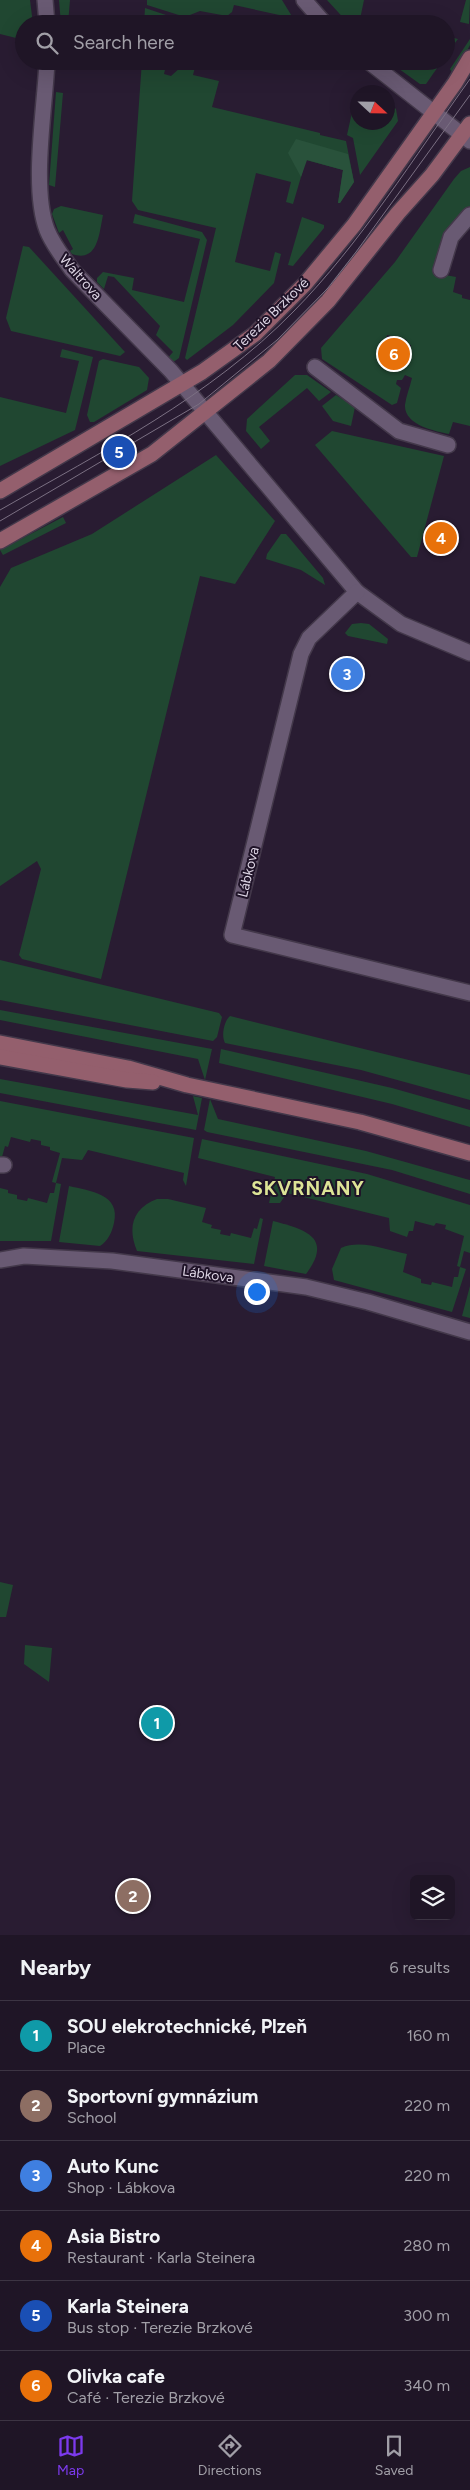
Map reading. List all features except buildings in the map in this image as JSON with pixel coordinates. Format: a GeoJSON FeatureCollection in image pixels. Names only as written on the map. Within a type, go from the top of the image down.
{"type":"FeatureCollection","features":[{"type":"Feature","properties":{"kind":"street"},"geometry":{"type":"LineString","coordinates":[[45,0],[46,15]]}},
{"type":"Feature","properties":{"kind":"street"},"geometry":{"type":"LineString","coordinates":[[304,0],[317,15]]}},
{"type":"Feature","properties":{"kind":"street","name":"Terezie Brzkové"},"geometry":{"type":"LineString","coordinates":[[0,491],[182,384],[223,359],[242,344],[305,284],[354,224],[433,114],[470,58]]}},
{"type":"Feature","properties":{"kind":"street","name":"Waltrova"},"geometry":{"type":"LineString","coordinates":[[47,70],[40,182],[41,206],[47,230],[58,251],[72,270],[182,384],[357,592],[401,624],[470,653]]}},
{"type":"Feature","properties":{"kind":"street"},"geometry":{"type":"LineString","coordinates":[[0,542],[138,463],[172,440],[262,367],[312,319],[467,134],[448,126],[379,70]]}},
{"type":"Feature","properties":{"kind":"street"},"geometry":{"type":"LineString","coordinates":[[442,270],[452,237],[470,216]]}},
{"type":"Feature","properties":{"kind":"street"},"geometry":{"type":"LineString","coordinates":[[315,367],[399,431],[448,445]]}},
{"type":"Feature","properties":{"kind":"street","name":"Lábkova"},"geometry":{"type":"LineString","coordinates":[[357,592],[309,638],[301,654],[232,935],[470,993]]}},
{"type":"Feature","properties":{"kind":"street"},"geometry":{"type":"LineString","coordinates":[[0,1043],[128,1068],[187,1085],[360,1122],[470,1153]]}},
{"type":"Feature","properties":{"kind":"street"},"geometry":{"type":"LineString","coordinates":[[0,1056],[127,1080],[187,1085]]}},
{"type":"Feature","properties":{"kind":"street","name":"Lábkova"},"geometry":{"type":"LineString","coordinates":[[0,1260],[24,1256],[112,1261],[306,1287],[368,1302],[470,1332]]}},
{"type":"Feature","properties":{"kind":"green space"},"geometry":{"type":"Polygon","coordinates":[[[0,0],[30,0],[32,15],[15,15],[15,38],[0,34],[0,0]]]}},
{"type":"Feature","properties":{"kind":"green space"},"geometry":{"type":"Polygon","coordinates":[[[59,0],[70,0],[69,15],[60,15],[59,0]]]}},
{"type":"Feature","properties":{"kind":"green space"},"geometry":{"type":"Polygon","coordinates":[[[147,0],[282,0],[291,15],[279,15],[234,5],[232,12],[228,15],[200,11],[190,15],[179,15],[147,5],[147,0]]]}},
{"type":"Feature","properties":{"kind":"green space"},"geometry":{"type":"Polygon","coordinates":[[[327,0],[364,0],[361,15],[341,15],[327,0]]]}},
{"type":"Feature","properties":{"kind":"green space"},"geometry":{"type":"Polygon","coordinates":[[[466,0],[470,0],[469,24],[460,22],[466,0]]]}},
{"type":"Feature","properties":{"kind":"green space"},"geometry":{"type":"Polygon","coordinates":[[[145,8],[166,15],[145,15],[145,8]]]}},
{"type":"Feature","properties":{"kind":"green space"},"geometry":{"type":"Polygon","coordinates":[[[470,39],[470,45],[454,76],[451,70],[455,70],[455,62],[470,39]]]}},
{"type":"Feature","properties":{"kind":"green space"},"geometry":{"type":"Polygon","coordinates":[[[141,70],[165,70],[164,74],[171,76],[178,70],[194,70],[193,75],[219,81],[212,107],[346,141],[354,182],[340,203],[338,203],[343,170],[306,160],[293,204],[286,202],[291,182],[256,173],[235,262],[270,271],[275,252],[281,254],[274,283],[233,325],[187,360],[185,358],[216,228],[138,210],[132,201],[141,70]]]}},
{"type":"Feature","properties":{"kind":"green space"},"geometry":{"type":"Polygon","coordinates":[[[401,70],[436,70],[426,84],[420,84],[401,70]]]}},
{"type":"Feature","properties":{"kind":"green space"},"geometry":{"type":"Polygon","coordinates":[[[56,92],[63,93],[55,187],[49,185],[56,92]]]}},
{"type":"Feature","properties":{"kind":"green space"},"geometry":{"type":"Polygon","coordinates":[[[395,108],[396,109],[398,121],[395,125],[395,108]]]}},
{"type":"Feature","properties":{"kind":"green space"},"geometry":{"type":"Polygon","coordinates":[[[350,121],[350,130],[392,130],[360,175],[353,138],[347,135],[350,121]]]}},
{"type":"Feature","properties":{"kind":"green space"},"geometry":{"type":"Polygon","coordinates":[[[296,139],[348,154],[354,182],[340,203],[338,203],[343,170],[307,160],[301,177],[288,153],[296,139]]]}},
{"type":"Feature","properties":{"kind":"green space"},"geometry":{"type":"Polygon","coordinates":[[[470,167],[470,209],[435,273],[456,277],[453,292],[462,295],[462,298],[470,300],[470,426],[453,422],[449,434],[421,426],[409,418],[405,405],[412,378],[405,375],[402,380],[397,380],[396,384],[401,388],[397,403],[392,405],[322,359],[321,348],[395,262],[461,171],[470,167]],[[387,335],[380,363],[400,368],[406,367],[411,345],[406,344],[407,340],[387,335]]]}},
{"type":"Feature","properties":{"kind":"green space"},"geometry":{"type":"Polygon","coordinates":[[[61,206],[103,215],[96,245],[92,251],[81,256],[72,254],[70,251],[73,249],[63,230],[59,233],[52,214],[54,209],[61,206]]]}},
{"type":"Feature","properties":{"kind":"green space"},"geometry":{"type":"Polygon","coordinates":[[[135,214],[202,232],[207,240],[179,358],[172,363],[167,359],[173,352],[156,335],[160,326],[114,277],[108,276],[104,289],[97,282],[97,278],[103,272],[134,278],[132,290],[184,302],[200,239],[133,223],[135,214]]]}},
{"type":"Feature","properties":{"kind":"green space"},"geometry":{"type":"Polygon","coordinates":[[[302,217],[324,225],[324,228],[293,266],[288,265],[302,217]]]}},
{"type":"Feature","properties":{"kind":"green space"},"geometry":{"type":"Polygon","coordinates":[[[23,246],[29,247],[125,352],[120,356],[11,331],[6,318],[23,246]]]}},
{"type":"Feature","properties":{"kind":"green space"},"geometry":{"type":"Polygon","coordinates":[[[62,349],[93,357],[75,430],[0,466],[0,397],[66,413],[79,361],[60,357],[62,349]]]}},
{"type":"Feature","properties":{"kind":"green space"},"geometry":{"type":"Polygon","coordinates":[[[103,359],[139,367],[149,378],[147,390],[94,422],[90,422],[87,415],[99,361],[103,359]]]}},
{"type":"Feature","properties":{"kind":"green space"},"geometry":{"type":"Polygon","coordinates":[[[295,375],[307,375],[331,392],[319,401],[307,388],[259,427],[270,441],[261,449],[246,431],[247,419],[295,375]]]}},
{"type":"Feature","properties":{"kind":"green space"},"geometry":{"type":"Polygon","coordinates":[[[336,395],[355,407],[351,426],[333,421],[322,406],[336,395]]]}},
{"type":"Feature","properties":{"kind":"green space"},"geometry":{"type":"Polygon","coordinates":[[[332,431],[444,456],[417,557],[411,557],[315,445],[332,431]]]}},
{"type":"Feature","properties":{"kind":"green space"},"geometry":{"type":"Polygon","coordinates":[[[216,455],[275,521],[235,584],[200,576],[101,979],[22,959],[19,955],[41,869],[37,861],[0,886],[0,587],[11,568],[92,534],[216,455]]]}},
{"type":"Feature","properties":{"kind":"green space"},"geometry":{"type":"Polygon","coordinates":[[[63,517],[66,523],[3,555],[0,550],[63,517]]]}},
{"type":"Feature","properties":{"kind":"green space"},"geometry":{"type":"Polygon","coordinates":[[[281,534],[286,534],[323,578],[325,585],[301,570],[266,559],[267,554],[281,534]]]}},
{"type":"Feature","properties":{"kind":"green space"},"geometry":{"type":"Polygon","coordinates":[[[352,624],[369,624],[388,639],[387,644],[348,636],[345,633],[352,624]]]}},
{"type":"Feature","properties":{"kind":"green space"},"geometry":{"type":"Polygon","coordinates":[[[0,960],[219,1013],[222,1017],[217,1037],[213,1041],[0,1000],[0,960]]]}},
{"type":"Feature","properties":{"kind":"green space"},"geometry":{"type":"Polygon","coordinates":[[[0,1010],[212,1049],[205,1080],[198,1059],[0,1020],[0,1010]]]}},
{"type":"Feature","properties":{"kind":"green space"},"geometry":{"type":"Polygon","coordinates":[[[230,1016],[470,1075],[470,1100],[361,1070],[225,1043],[223,1037],[224,1029],[226,1021],[230,1016]]]}},
{"type":"Feature","properties":{"kind":"green space"},"geometry":{"type":"Polygon","coordinates":[[[221,1049],[392,1088],[470,1110],[470,1127],[392,1104],[219,1063],[221,1049]]]}},
{"type":"Feature","properties":{"kind":"green space"},"geometry":{"type":"Polygon","coordinates":[[[0,1079],[198,1115],[193,1096],[202,1098],[196,1130],[0,1093],[0,1079]]]}},
{"type":"Feature","properties":{"kind":"green space"},"geometry":{"type":"Polygon","coordinates":[[[210,1099],[218,1119],[366,1151],[470,1180],[470,1194],[392,1170],[207,1132],[204,1130],[210,1099]]]}},
{"type":"Feature","properties":{"kind":"green space"},"geometry":{"type":"Polygon","coordinates":[[[0,1101],[194,1138],[186,1186],[183,1180],[184,1173],[88,1150],[82,1160],[62,1158],[56,1183],[52,1182],[60,1153],[50,1150],[50,1147],[41,1145],[41,1141],[31,1139],[30,1142],[11,1137],[8,1147],[5,1146],[2,1157],[0,1156],[0,1101]]]}},
{"type":"Feature","properties":{"kind":"green space"},"geometry":{"type":"Polygon","coordinates":[[[202,1139],[367,1174],[470,1205],[470,1253],[464,1251],[460,1267],[457,1266],[464,1236],[445,1229],[446,1225],[436,1223],[434,1226],[415,1221],[413,1231],[409,1231],[407,1237],[390,1231],[389,1218],[287,1193],[280,1203],[269,1203],[275,1177],[198,1158],[202,1139]]]}},
{"type":"Feature","properties":{"kind":"green space"},"geometry":{"type":"Polygon","coordinates":[[[56,1183],[61,1184],[51,1241],[0,1241],[0,1188],[8,1190],[8,1193],[17,1195],[17,1199],[27,1201],[28,1198],[47,1203],[50,1193],[54,1193],[56,1183]]]}},
{"type":"Feature","properties":{"kind":"green space"},"geometry":{"type":"Polygon","coordinates":[[[69,1186],[94,1192],[108,1200],[113,1206],[115,1213],[112,1230],[100,1246],[59,1242],[69,1186]]]}},
{"type":"Feature","properties":{"kind":"green space"},"geometry":{"type":"Polygon","coordinates":[[[157,1199],[168,1199],[206,1208],[202,1222],[212,1225],[211,1228],[221,1230],[220,1234],[230,1236],[231,1233],[251,1238],[254,1228],[257,1229],[260,1218],[263,1219],[254,1264],[137,1251],[133,1234],[134,1219],[142,1208],[157,1199]]]}},
{"type":"Feature","properties":{"kind":"green space"},"geometry":{"type":"Polygon","coordinates":[[[273,1221],[295,1227],[312,1237],[316,1243],[317,1251],[314,1261],[306,1274],[264,1266],[273,1221]]]}},
{"type":"Feature","properties":{"kind":"green space"},"geometry":{"type":"Polygon","coordinates":[[[357,1245],[374,1246],[407,1254],[403,1272],[421,1279],[421,1283],[431,1285],[432,1282],[452,1287],[454,1277],[458,1277],[460,1267],[466,1269],[452,1312],[334,1280],[332,1269],[341,1248],[357,1245]]]}},
{"type":"Feature","properties":{"kind":"green space"},"geometry":{"type":"Polygon","coordinates":[[[470,1286],[470,1318],[462,1316],[470,1286]]]}},
{"type":"Feature","properties":{"kind":"green space"},"geometry":{"type":"Polygon","coordinates":[[[0,1582],[13,1585],[6,1617],[0,1617],[0,1582]]]}},
{"type":"Feature","properties":{"kind":"green space"},"geometry":{"type":"Polygon","coordinates":[[[25,1645],[52,1648],[49,1682],[24,1664],[25,1645]]]}},
{"type":"Feature","properties":{"kind":"tram line"},"geometry":{"type":"LineString","coordinates":[[0,510],[154,421],[227,370],[261,342],[294,311],[342,257],[386,199],[470,79]]}},
{"type":"Feature","properties":{"kind":"tram line"},"geometry":{"type":"LineString","coordinates":[[0,521],[199,404],[277,340],[328,288],[470,95]]}},
{"type":"Feature","properties":{"kind":"place","name":"Olivka cafe"},"geometry":{"type":"Point","coordinates":[394,354]}},
{"type":"Feature","properties":{"kind":"place","name":"Karla Steinera"},"geometry":{"type":"Point","coordinates":[119,452]}},
{"type":"Feature","properties":{"kind":"place","name":"Asia Bistro"},"geometry":{"type":"Point","coordinates":[441,538]}},
{"type":"Feature","properties":{"kind":"place","name":"Auto Kunc"},"geometry":{"type":"Point","coordinates":[347,674]}},
{"type":"Feature","properties":{"kind":"place","name":"SOU elekrotechnické, Plzeň"},"geometry":{"type":"Point","coordinates":[157,1723]}},
{"type":"Feature","properties":{"kind":"place","name":"Sportovní gymnázium"},"geometry":{"type":"Point","coordinates":[133,1896]}},
{"type":"Feature","properties":{"kind":"district","name":"SKVRŇANY"},"geometry":{"type":"Point","coordinates":[308,1188]}}]}
